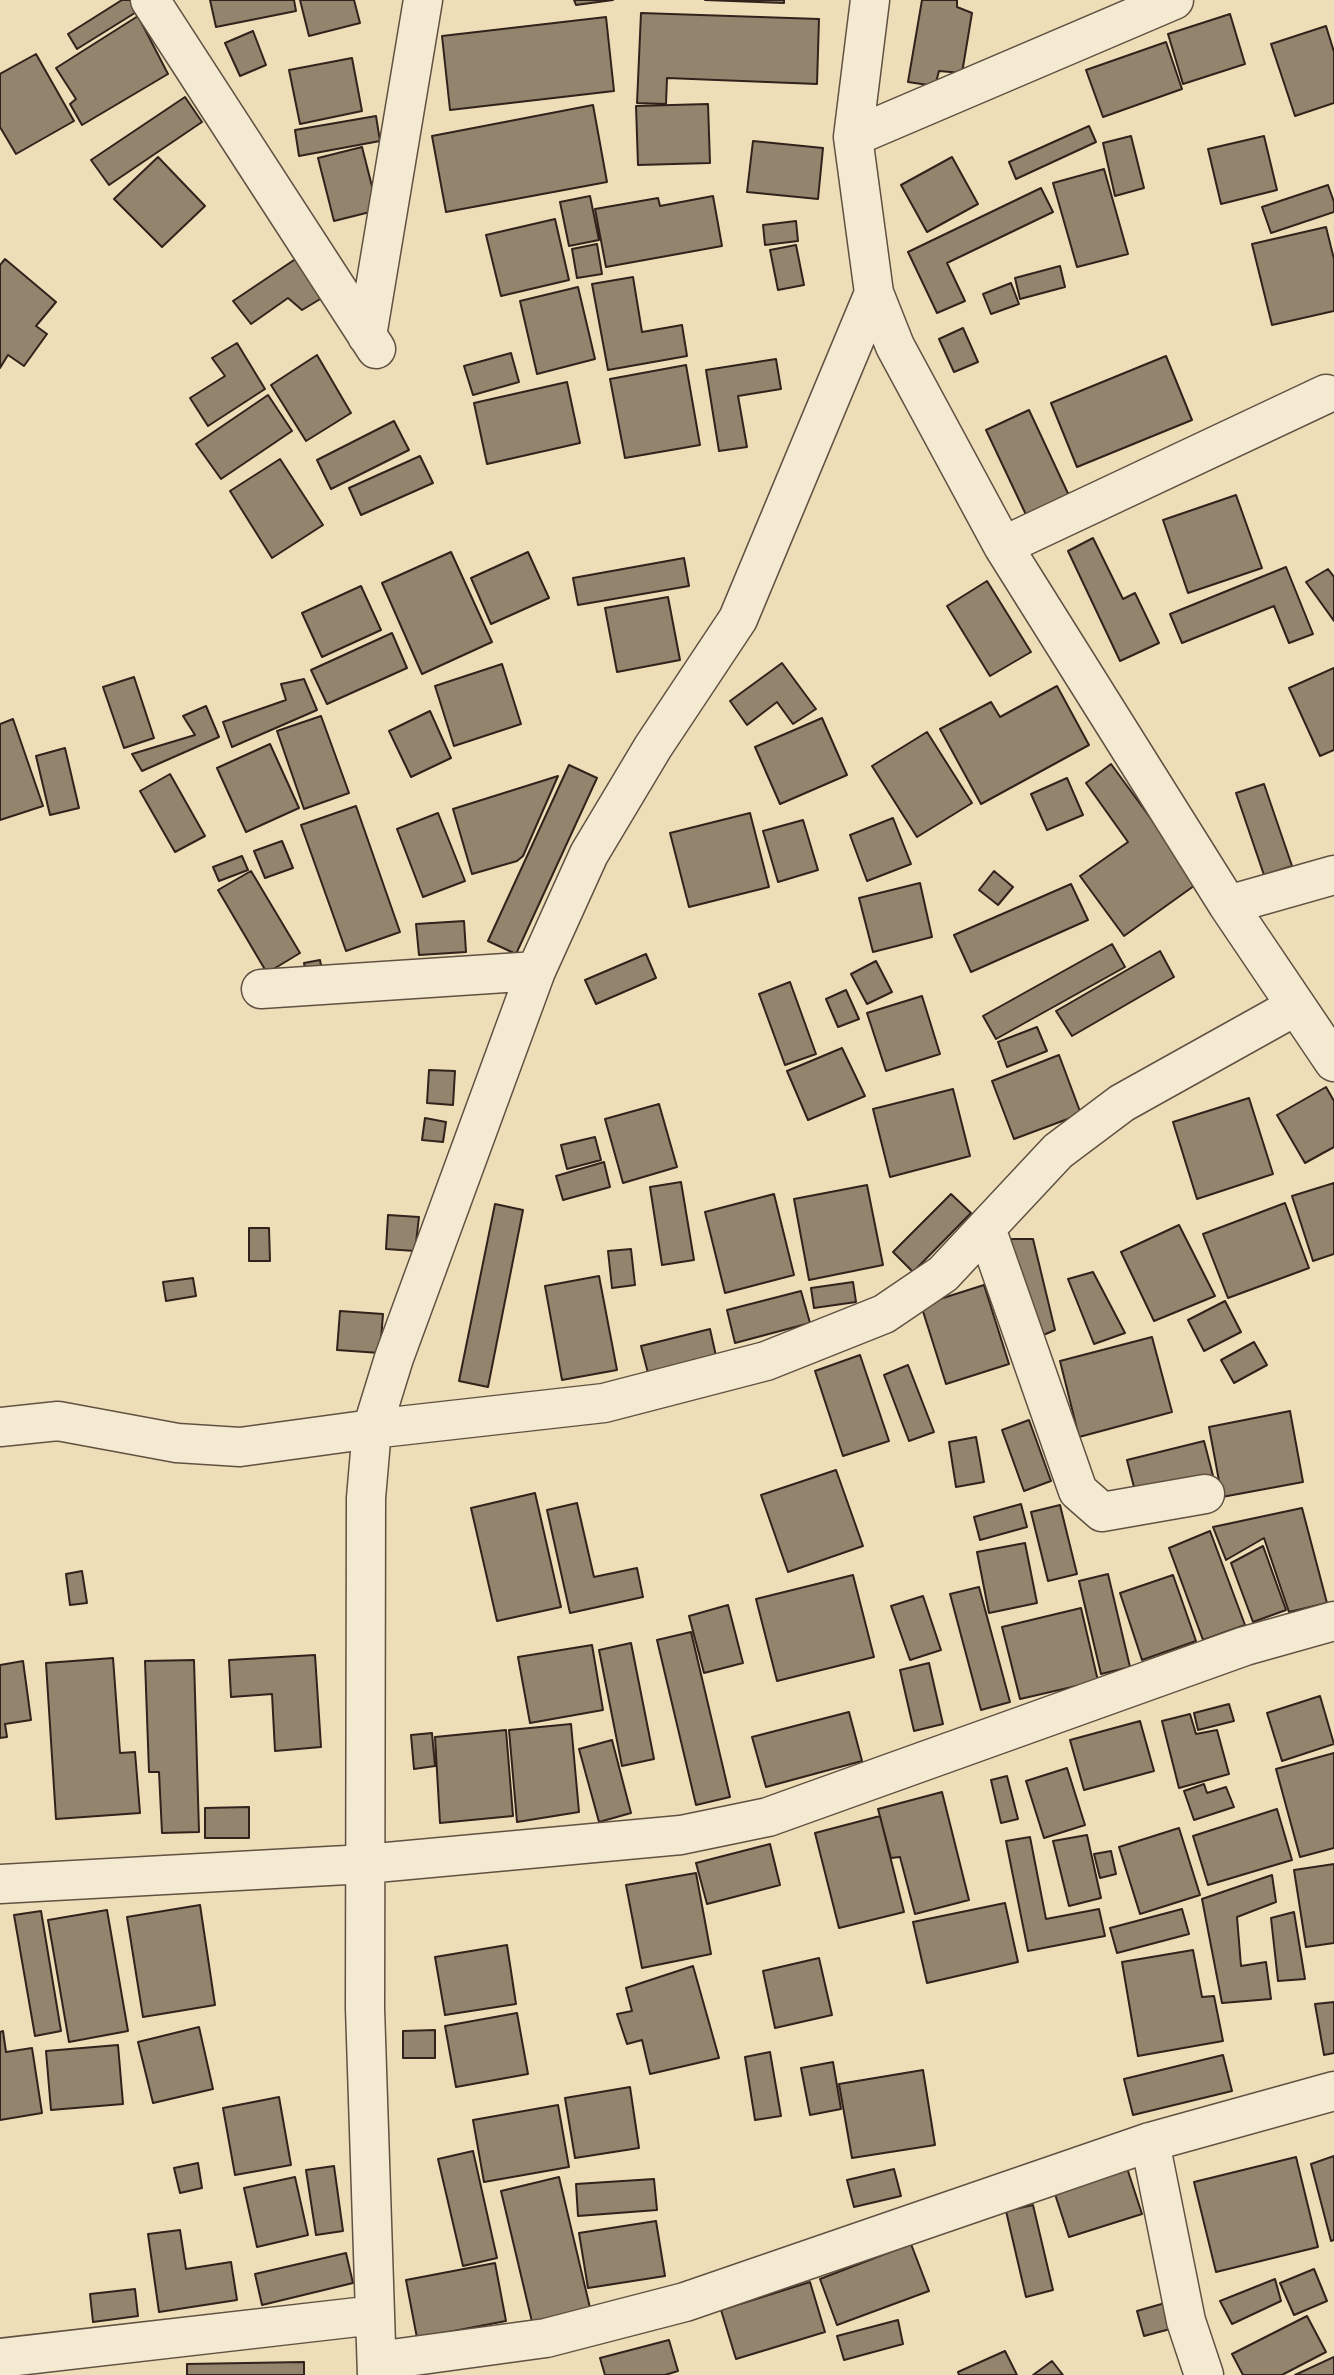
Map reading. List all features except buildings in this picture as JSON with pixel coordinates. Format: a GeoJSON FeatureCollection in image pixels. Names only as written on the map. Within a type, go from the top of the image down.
{"type":"FeatureCollection","features":[{"type":"Feature","properties":{"kind":"street"},"geometry":{"type":"LineString","coordinates":[[150,0],[372,342],[423,0]]}},
{"type":"Feature","properties":{"kind":"street"},"geometry":{"type":"LineString","coordinates":[[870,0],[853,137],[874,293],[895,346],[1003,546],[1228,905],[1334,1062]]}},
{"type":"Feature","properties":{"kind":"street"},"geometry":{"type":"LineString","coordinates":[[853,137],[1174,0]]}},
{"type":"Feature","properties":{"kind":"street"},"geometry":{"type":"LineString","coordinates":[[874,293],[738,619],[653,747],[589,854],[536,971],[394,1359],[372,1429],[366,1498],[365,2008],[377,2368],[546,2338],[685,2302],[1150,2142],[1334,2091]]}},
{"type":"Feature","properties":{"kind":"street"},"geometry":{"type":"LineString","coordinates":[[1003,546],[1326,394]]}},
{"type":"Feature","properties":{"kind":"street"},"geometry":{"type":"LineString","coordinates":[[1228,905],[1334,875]]}},
{"type":"Feature","properties":{"kind":"street"},"geometry":{"type":"LineString","coordinates":[[261,989],[536,971]]}},
{"type":"Feature","properties":{"kind":"street"},"geometry":{"type":"LineString","coordinates":[[0,1427],[58,1421],[177,1443],[240,1447],[604,1403],[766,1361],[884,1314],[943,1274],[1058,1151],[1122,1103],[1296,1006]]}},
{"type":"Feature","properties":{"kind":"street"},"geometry":{"type":"LineString","coordinates":[[986,1228],[1078,1491],[1102,1512],[1205,1494]]}},
{"type":"Feature","properties":{"kind":"street"},"geometry":{"type":"LineString","coordinates":[[0,1884],[365,1864],[681,1836],[768,1817],[1245,1646],[1334,1621]]}},
{"type":"Feature","properties":{"kind":"street"},"geometry":{"type":"LineString","coordinates":[[1150,2142],[1186,2321],[1204,2375]]}},
{"type":"Feature","properties":{"kind":"street"},"geometry":{"type":"LineString","coordinates":[[0,2358],[375,2315]]}}]}
